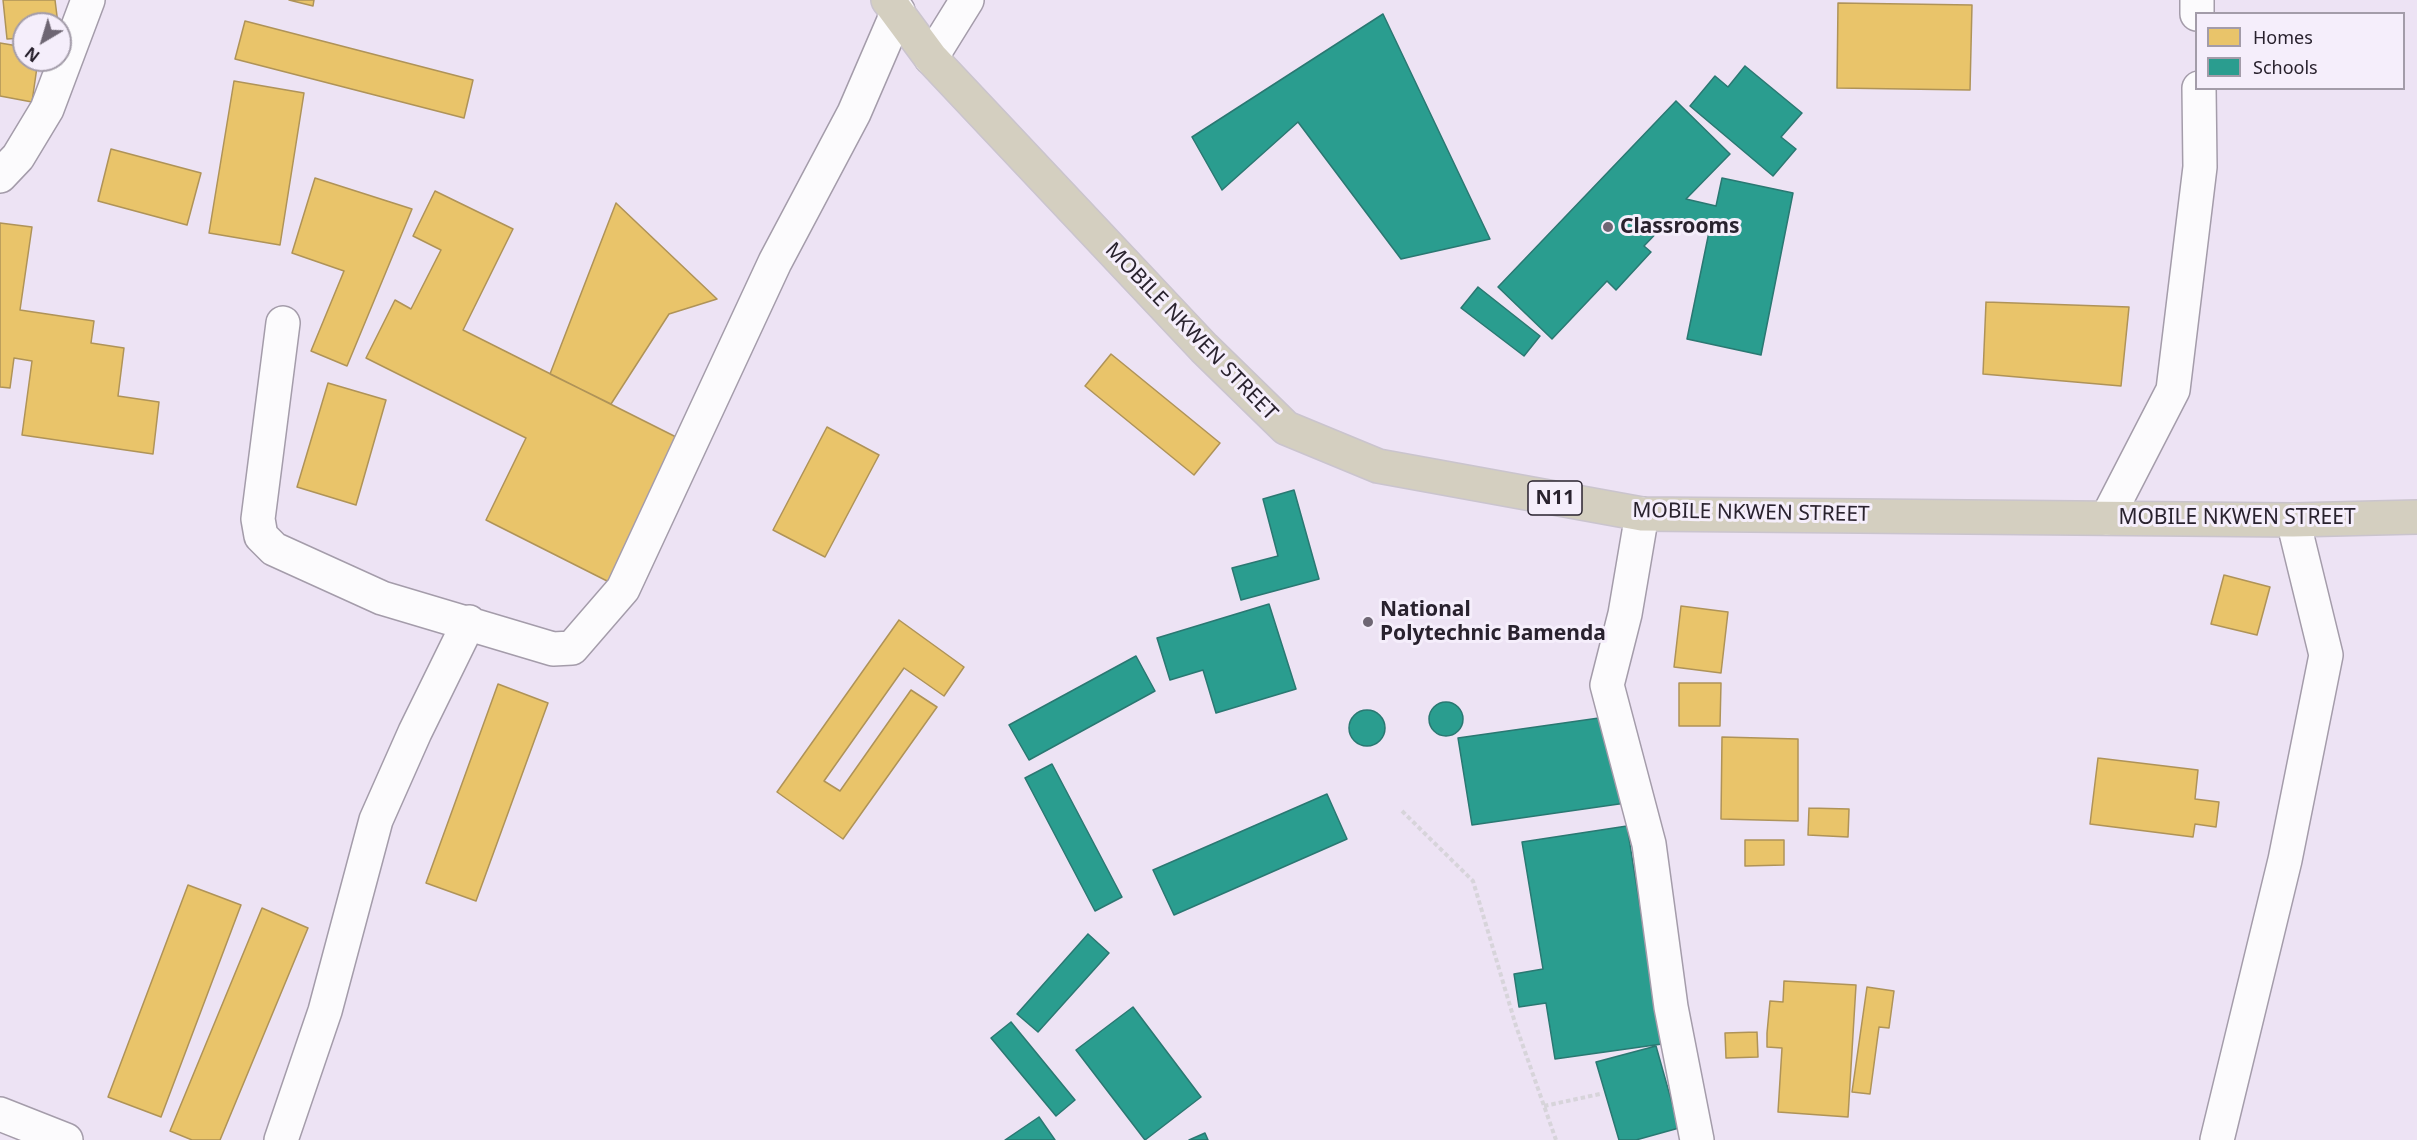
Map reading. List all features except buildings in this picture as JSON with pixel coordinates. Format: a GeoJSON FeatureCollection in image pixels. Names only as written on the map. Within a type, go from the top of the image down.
{"type":"FeatureCollection","features":[{"type":"Feature","properties":{"kind":"highway","name":"MOBILE NKWEN STREET"},"geometry":{"type":"LineString","coordinates":[[893,5],[931,58],[1204,348],[1286,428],[1378,466],[1642,514],[2293,520],[2417,517]]}},
{"type":"Feature","properties":{"kind":"street"},"geometry":{"type":"LineString","coordinates":[[0,176],[18,157],[47,108],[88,0]]}},
{"type":"Feature","properties":{"kind":"street"},"geometry":{"type":"LineString","coordinates":[[931,58],[967,0]]}},
{"type":"Feature","properties":{"kind":"street"},"geometry":{"type":"LineString","coordinates":[[283,323],[258,519],[261,536],[274,549],[382,598],[469,622],[553,649],[572,648],[623,589],[775,262],[854,113],[893,5]]}},
{"type":"Feature","properties":{"kind":"street"},"geometry":{"type":"LineString","coordinates":[[2107,518],[2173,390],[2200,167],[2199,90]]}},
{"type":"Feature","properties":{"kind":"street"},"geometry":{"type":"LineString","coordinates":[[1642,514],[1625,614],[1607,685],[1649,844],[1671,1007],[1697,1140]]}},
{"type":"Feature","properties":{"kind":"street"},"geometry":{"type":"LineString","coordinates":[[2217,1140],[2285,860],[2326,655],[2293,520]]}},
{"type":"Feature","properties":{"kind":"street"},"geometry":{"type":"LineString","coordinates":[[281,1140],[325,1011],[376,819],[415,732],[469,622]]}},
{"type":"Feature","properties":{"kind":"street"},"geometry":{"type":"LineString","coordinates":[[0,1114],[66,1140]]}},
{"type":"Feature","properties":{"kind":"path"},"geometry":{"type":"LineString","coordinates":[[1402,811],[1473,881],[1516,1026],[1557,1140]]}},
{"type":"Feature","properties":{"kind":"path"},"geometry":{"type":"LineString","coordinates":[[1544,1106],[1600,1094]]}},
{"type":"Feature","properties":{"kind":"place","name":"Classrooms"},"geometry":{"type":"Point","coordinates":[1608,227]}},
{"type":"Feature","properties":{"kind":"place","name":"National Polytechnic Bamenda"},"geometry":{"type":"Point","coordinates":[1368,622]}}]}
